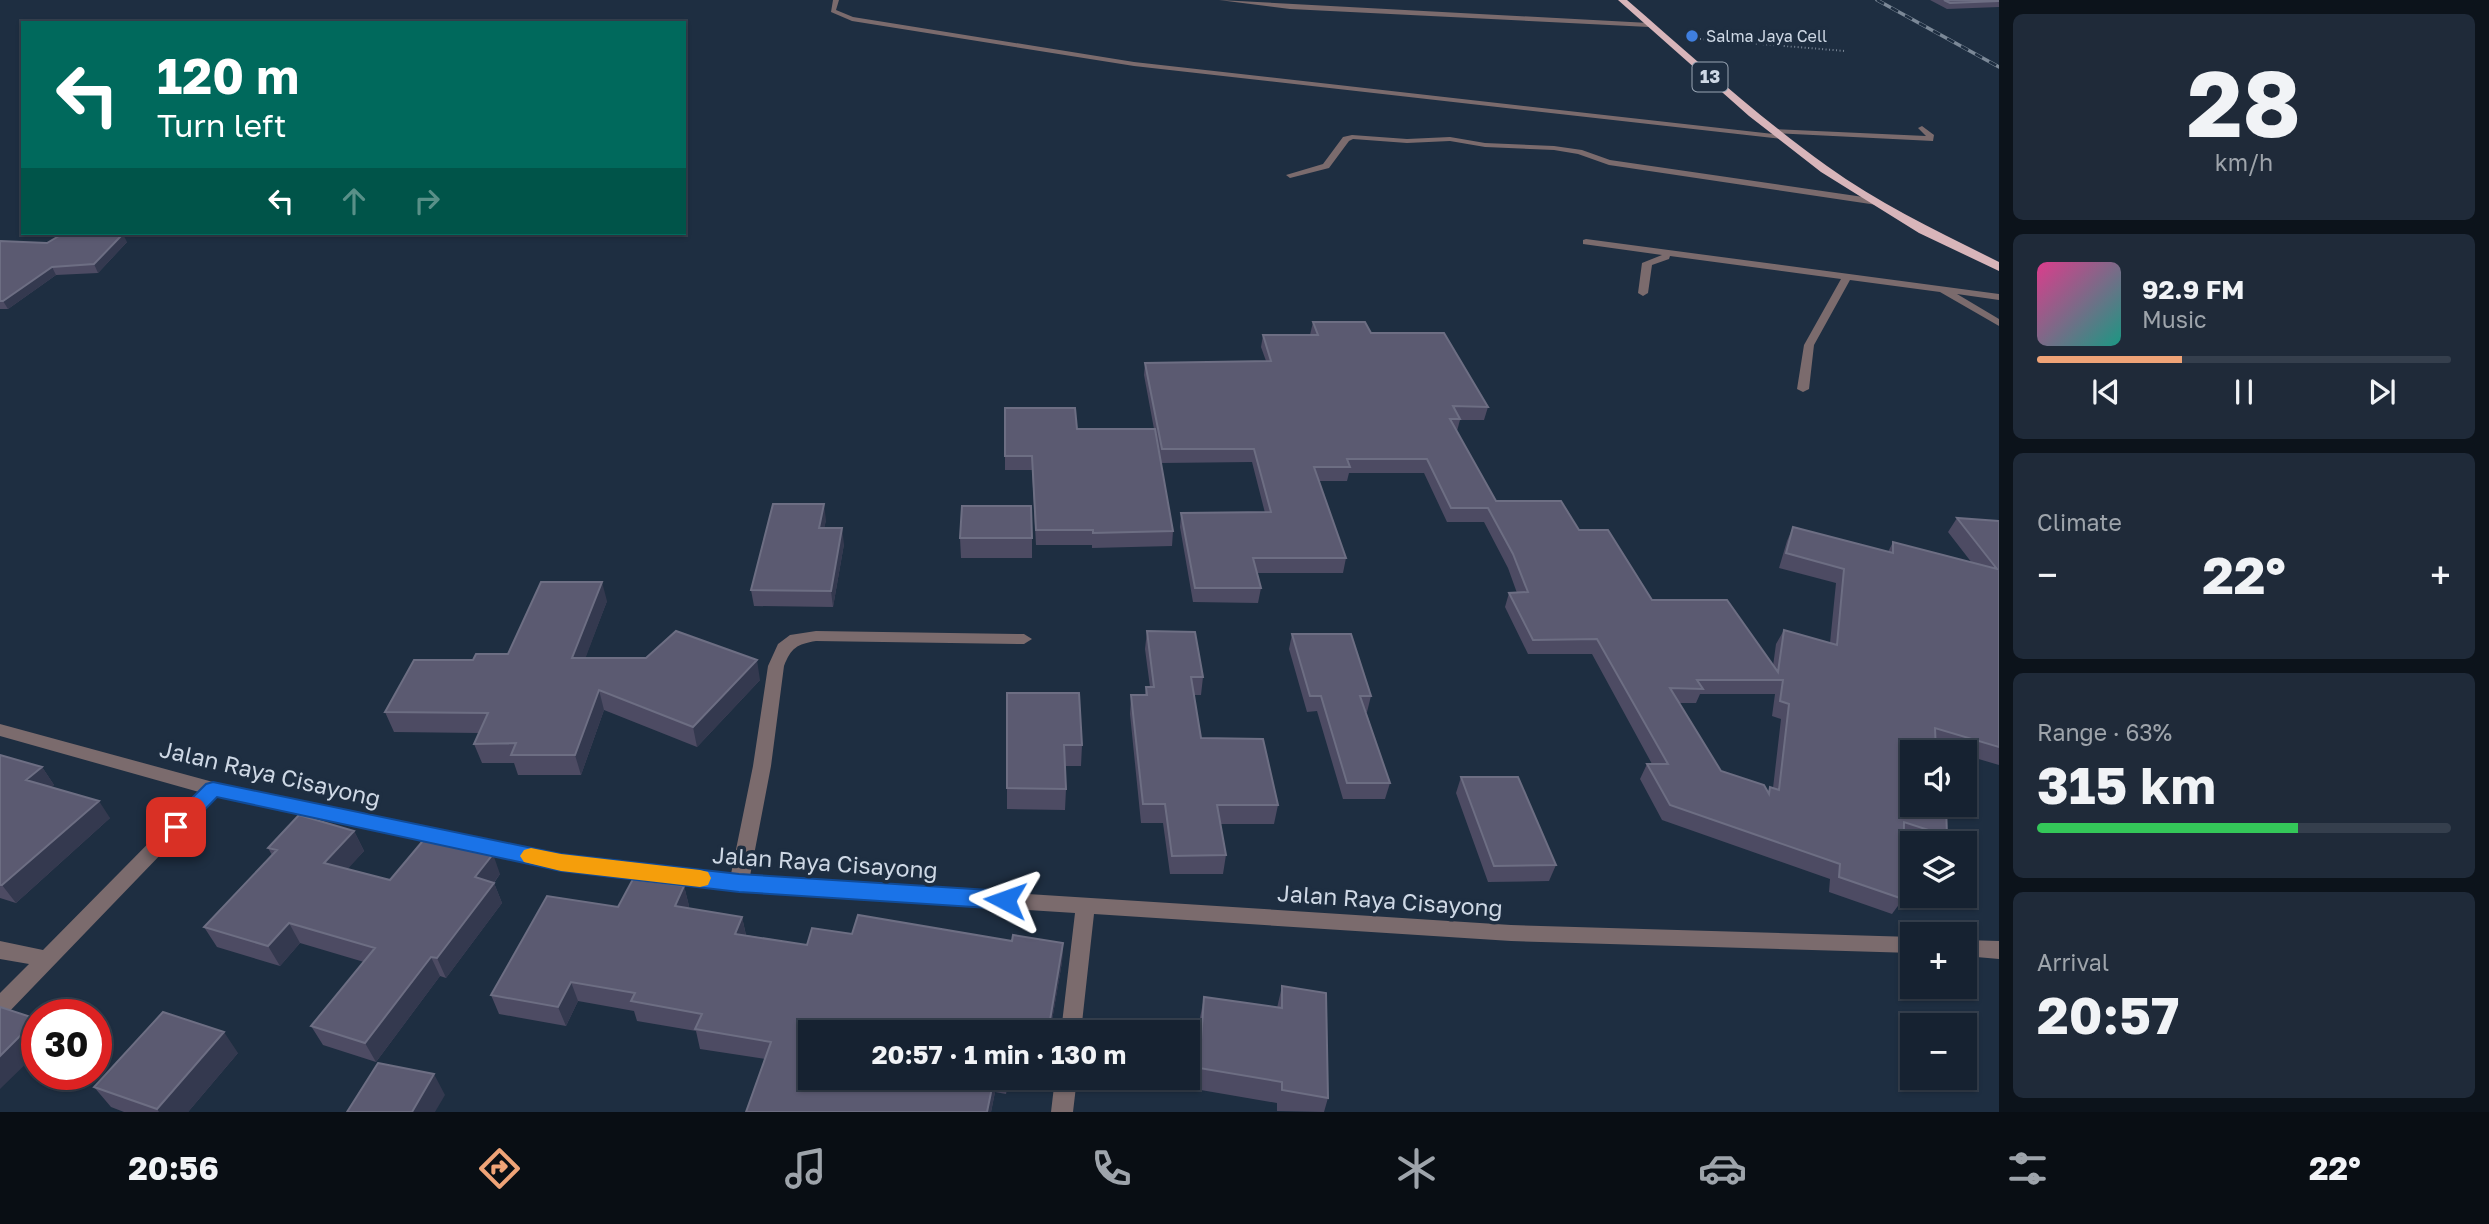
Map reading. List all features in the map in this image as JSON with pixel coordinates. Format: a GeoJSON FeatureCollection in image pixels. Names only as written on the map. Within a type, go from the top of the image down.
{"type":"FeatureCollection","features":[{"type":"Feature","properties":{"kind":"highway","name":"13"},"geometry":{"type":"LineString","coordinates":[[1622,0],[1778,134],[1825,170],[1924,230],[1999,267]]}},
{"type":"Feature","properties":{"kind":"street"},"geometry":{"type":"LineString","coordinates":[[836,0],[833,10],[852,19],[1134,64],[1778,134],[1930,139],[1922,128]]}},
{"type":"Feature","properties":{"kind":"street"},"geometry":{"type":"LineString","coordinates":[[1222,0],[1290,7],[1649,25]]}},
{"type":"Feature","properties":{"kind":"street"},"geometry":{"type":"LineString","coordinates":[[1290,175],[1326,166],[1346,139],[1352,137],[1407,141],[1450,139],[1485,145],[1571,150],[1609,162],[1877,202]]}},
{"type":"Feature","properties":{"kind":"street"},"geometry":{"type":"LineString","coordinates":[[1586,242],[1999,297]]}},
{"type":"Feature","properties":{"kind":"street"},"geometry":{"type":"LineString","coordinates":[[1643,293],[1647,263],[1667,257],[1668,253]]}},
{"type":"Feature","properties":{"kind":"street"},"geometry":{"type":"LineString","coordinates":[[1803,389],[1809,345],[1825,321],[1846,278]]}},
{"type":"Feature","properties":{"kind":"street"},"geometry":{"type":"LineString","coordinates":[[1938,287],[1999,323]]}},
{"type":"Feature","properties":{"kind":"street"},"geometry":{"type":"LineString","coordinates":[[739,883],[762,766],[776,666],[783,648],[795,639],[816,636],[1024,639]]}},
{"type":"Feature","properties":{"kind":"street","name":"Jalan Raya Cisayong"},"geometry":{"type":"LineString","coordinates":[[0,730],[213,789],[561,862],[739,883],[1511,933],[1900,946]]}},
{"type":"Feature","properties":{"kind":"street"},"geometry":{"type":"LineString","coordinates":[[0,1007],[213,789]]}},
{"type":"Feature","properties":{"kind":"street"},"geometry":{"type":"LineString","coordinates":[[1072,1020],[1085,905]]}},
{"type":"Feature","properties":{"kind":"street"},"geometry":{"type":"LineString","coordinates":[[1977,949],[1999,950]]}},
{"type":"Feature","properties":{"kind":"street"},"geometry":{"type":"LineString","coordinates":[[0,950],[47,959]]}},
{"type":"Feature","properties":{"kind":"street"},"geometry":{"type":"LineString","coordinates":[[1062,1112],[1065,1090]]}},
{"type":"Feature","properties":{"kind":"path"},"geometry":{"type":"LineString","coordinates":[[1661,36],[1845,51]]}},
{"type":"Feature","properties":{"kind":"building"},"geometry":{"type":"Polygon","coordinates":[[[1944,0],[1999,0],[1999,1],[1950,3],[1944,0]]]}},
{"type":"Feature","properties":{"kind":"building"},"geometry":{"type":"Polygon","coordinates":[[[61,235],[122,235],[94,264],[52,267],[0,301],[0,241],[47,243],[61,235]]]}},
{"type":"Feature","properties":{"kind":"building"},"geometry":{"type":"Polygon","coordinates":[[[1313,322],[1365,322],[1371,333],[1444,333],[1488,407],[1453,406],[1460,419],[1450,419],[1496,501],[1561,501],[1579,530],[1608,530],[1652,600],[1727,600],[1778,672],[1784,630],[1837,645],[1844,569],[1786,553],[1793,527],[1893,553],[1893,542],[1997,569],[1957,518],[1999,521],[1999,747],[1935,728],[1936,740],[1900,740],[1900,817],[1946,817],[1947,831],[1932,831],[1904,822],[1904,831],[1900,831],[1900,898],[1839,877],[1840,864],[1670,805],[1647,764],[1668,764],[1597,639],[1533,640],[1509,593],[1528,592],[1513,554],[1488,508],[1451,508],[1427,459],[1347,459],[1350,467],[1314,467],[1346,558],[1253,558],[1261,588],[1195,588],[1181,513],[1271,512],[1254,449],[1162,449],[1145,363],[1271,361],[1263,335],[1318,335],[1313,322]],[[1697,680],[1703,689],[1670,688],[1721,771],[1764,785],[1769,794],[1770,787],[1779,790],[1789,704],[1780,701],[1783,680],[1697,680]]]}},
{"type":"Feature","properties":{"kind":"building"},"geometry":{"type":"Polygon","coordinates":[[[1005,408],[1075,408],[1077,429],[1155,429],[1173,531],[1093,533],[1093,530],[1036,530],[1032,456],[1005,456],[1005,408]]]}},
{"type":"Feature","properties":{"kind":"building"},"geometry":{"type":"Polygon","coordinates":[[[773,504],[824,504],[819,528],[842,528],[831,591],[751,590],[773,504]]]}},
{"type":"Feature","properties":{"kind":"building"},"geometry":{"type":"Polygon","coordinates":[[[962,506],[1031,506],[1032,538],[960,538],[962,506]]]}},
{"type":"Feature","properties":{"kind":"building"},"geometry":{"type":"Polygon","coordinates":[[[541,582],[602,582],[572,658],[646,658],[676,631],[757,660],[693,727],[599,690],[575,755],[511,755],[516,743],[474,744],[488,713],[385,712],[414,660],[473,660],[476,654],[508,654],[541,582]]]}},
{"type":"Feature","properties":{"kind":"building"},"geometry":{"type":"Polygon","coordinates":[[[1147,631],[1195,632],[1203,677],[1191,677],[1201,738],[1263,739],[1278,805],[1217,805],[1226,855],[1172,856],[1165,804],[1143,804],[1131,695],[1147,695],[1146,687],[1154,687],[1147,631]]]}},
{"type":"Feature","properties":{"kind":"building"},"geometry":{"type":"Polygon","coordinates":[[[1292,634],[1351,634],[1371,696],[1360,696],[1390,783],[1347,783],[1321,696],[1310,696],[1292,634]]]}},
{"type":"Feature","properties":{"kind":"building"},"geometry":{"type":"Polygon","coordinates":[[[1007,693],[1079,693],[1082,745],[1064,745],[1066,789],[1007,788],[1007,693]]]}},
{"type":"Feature","properties":{"kind":"building"},"geometry":{"type":"Polygon","coordinates":[[[0,755],[42,767],[26,780],[99,801],[2,885],[0,885],[0,755]]]}},
{"type":"Feature","properties":{"kind":"building"},"geometry":{"type":"Polygon","coordinates":[[[1461,777],[1518,777],[1556,865],[1494,866],[1461,777]]]}},
{"type":"Feature","properties":{"kind":"building"},"geometry":{"type":"Polygon","coordinates":[[[299,815],[354,831],[324,863],[390,880],[427,836],[493,854],[475,877],[494,883],[437,958],[431,957],[365,1043],[311,1026],[375,948],[289,923],[268,946],[204,927],[277,850],[268,848],[299,815]]]}},
{"type":"Feature","properties":{"kind":"building"},"geometry":{"type":"Polygon","coordinates":[[[633,879],[684,886],[675,906],[742,917],[735,934],[807,945],[812,928],[852,934],[858,915],[1012,941],[1013,935],[1063,943],[1050,1020],[798,1020],[798,1090],[992,1090],[987,1112],[746,1112],[771,1042],[695,1029],[702,1014],[631,1001],[635,993],[571,982],[558,1007],[491,995],[547,896],[618,907],[633,879]]]}},
{"type":"Feature","properties":{"kind":"building"},"geometry":{"type":"Polygon","coordinates":[[[1282,986],[1326,993],[1328,1098],[1282,1090],[1282,1082],[1200,1068],[1204,997],[1282,1008],[1282,986]]]}},
{"type":"Feature","properties":{"kind":"building"},"geometry":{"type":"Polygon","coordinates":[[[0,1007],[21,1014],[21,1035],[0,1056],[0,1007]]]}},
{"type":"Feature","properties":{"kind":"building"},"geometry":{"type":"Polygon","coordinates":[[[163,1012],[224,1032],[157,1109],[103,1090],[112,1090],[112,1067],[163,1012]]]}},
{"type":"Feature","properties":{"kind":"building"},"geometry":{"type":"Polygon","coordinates":[[[378,1063],[434,1074],[412,1112],[347,1112],[378,1063]]]}},
{"type":"Feature","properties":{"kind":"railway"},"geometry":{"type":"LineString","coordinates":[[1877,0],[1999,67]]}},
{"type":"Feature","properties":{"kind":"slow traffic"},"geometry":{"type":"LineString","coordinates":[[531,856],[700,878]]}},
{"type":"Feature","properties":{"kind":"place","name":"Salma Jaya Cell"},"geometry":{"type":"Point","coordinates":[1692,36]}},
{"type":"Feature","properties":{"kind":"route"},"geometry":{"type":"LineString","coordinates":[[176,827],[213,789],[561,862],[739,883],[1005,900]]}}]}
